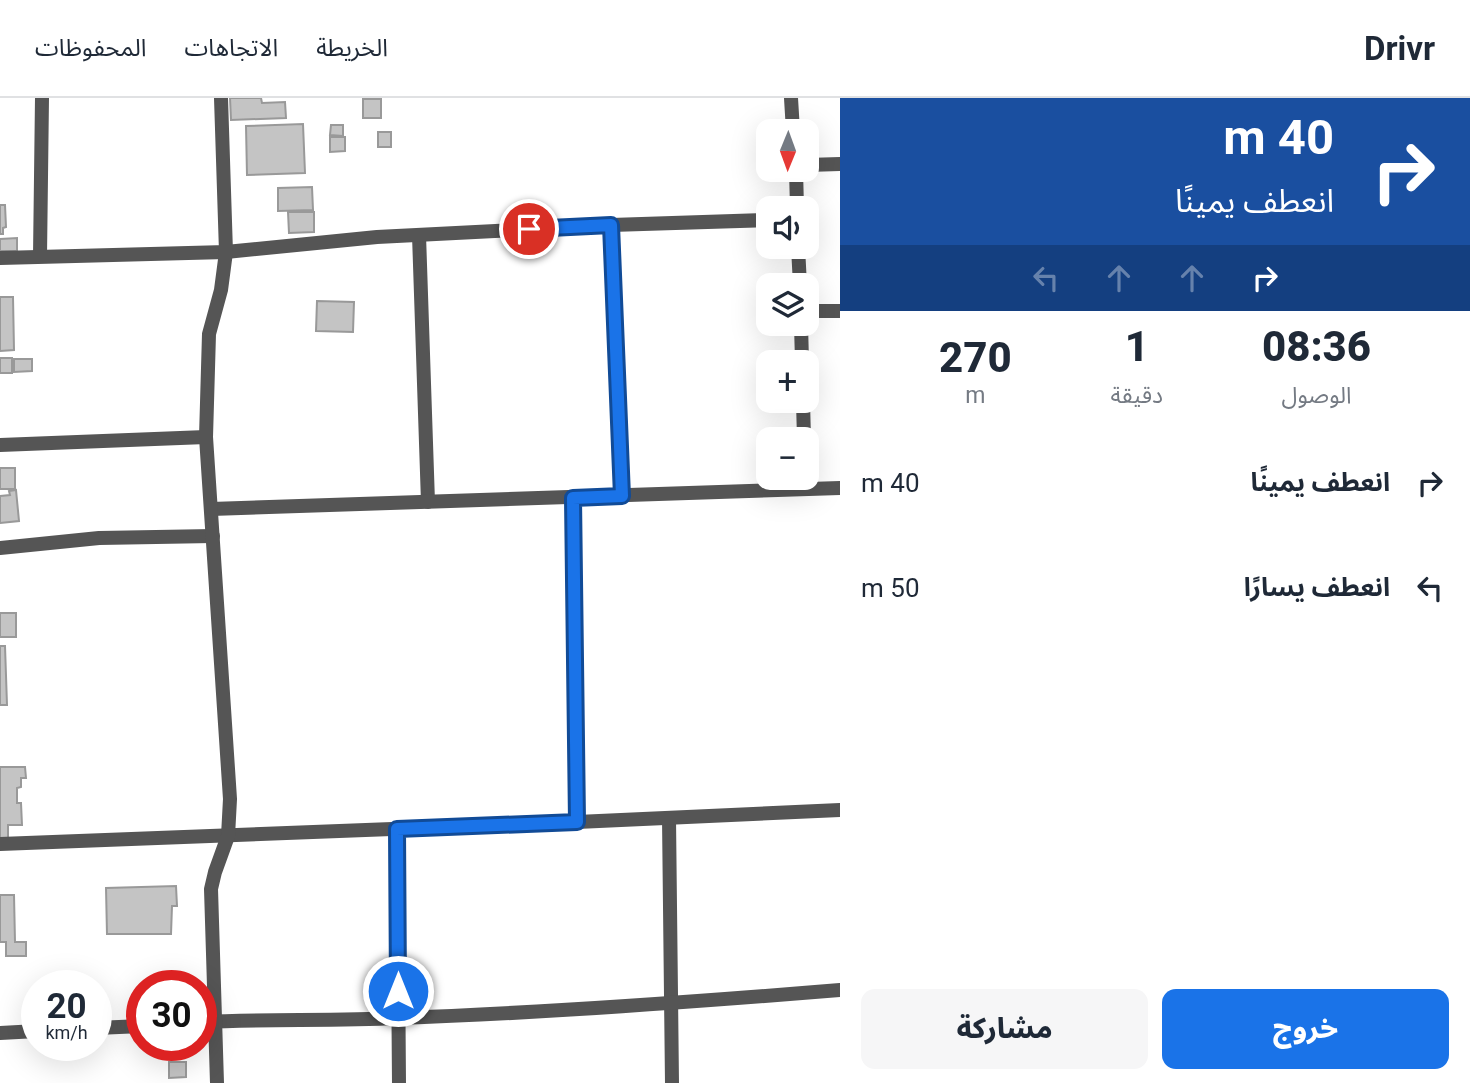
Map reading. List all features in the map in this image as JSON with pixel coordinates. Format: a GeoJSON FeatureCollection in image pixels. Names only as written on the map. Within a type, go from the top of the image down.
{"type":"FeatureCollection","features":[{"type":"Feature","properties":{"kind":"street"},"geometry":{"type":"LineString","coordinates":[[40,257],[42,98]]}},
{"type":"Feature","properties":{"kind":"street"},"geometry":{"type":"LineString","coordinates":[[209,970],[211,888],[228,836],[230,799],[206,437],[209,334],[226,252],[221,98]]}},
{"type":"Feature","properties":{"kind":"street"},"geometry":{"type":"LineString","coordinates":[[791,98],[792,119]]}},
{"type":"Feature","properties":{"kind":"street"},"geometry":{"type":"LineString","coordinates":[[819,165],[840,164]]}},
{"type":"Feature","properties":{"kind":"street"},"geometry":{"type":"LineString","coordinates":[[0,258],[226,252],[345,239],[756,220]]}},
{"type":"Feature","properties":{"kind":"street"},"geometry":{"type":"LineString","coordinates":[[611,225],[622,496]]}},
{"type":"Feature","properties":{"kind":"street"},"geometry":{"type":"LineString","coordinates":[[419,235],[428,502]]}},
{"type":"Feature","properties":{"kind":"street"},"geometry":{"type":"LineString","coordinates":[[819,311],[840,311]]}},
{"type":"Feature","properties":{"kind":"street"},"geometry":{"type":"LineString","coordinates":[[0,444],[206,437]]}},
{"type":"Feature","properties":{"kind":"street"},"geometry":{"type":"LineString","coordinates":[[819,486],[840,488]]}},
{"type":"Feature","properties":{"kind":"street"},"geometry":{"type":"LineString","coordinates":[[211,509],[573,498],[756,487]]}},
{"type":"Feature","properties":{"kind":"street"},"geometry":{"type":"LineString","coordinates":[[573,498],[577,822]]}},
{"type":"Feature","properties":{"kind":"street"},"geometry":{"type":"LineString","coordinates":[[0,548],[99,538],[213,536]]}},
{"type":"Feature","properties":{"kind":"street"},"geometry":{"type":"LineString","coordinates":[[0,844],[840,810]]}},
{"type":"Feature","properties":{"kind":"street"},"geometry":{"type":"LineString","coordinates":[[669,818],[672,1083]]}},
{"type":"Feature","properties":{"kind":"street"},"geometry":{"type":"LineString","coordinates":[[397,829],[399,1083]]}},
{"type":"Feature","properties":{"kind":"street"},"geometry":{"type":"LineString","coordinates":[[217,1022],[398,1018],[670,1004],[840,990]]}},
{"type":"Feature","properties":{"kind":"street"},"geometry":{"type":"LineString","coordinates":[[0,1033],[21,1032]]}},
{"type":"Feature","properties":{"kind":"street"},"geometry":{"type":"LineString","coordinates":[[214,1061],[217,1083]]}},
{"type":"Feature","properties":{"kind":"building"},"geometry":{"type":"Polygon","coordinates":[[[230,98],[261,98],[262,103],[285,102],[286,118],[231,120],[230,98]]]}},
{"type":"Feature","properties":{"kind":"building"},"geometry":{"type":"Polygon","coordinates":[[[363,99],[381,99],[381,118],[363,118],[363,99]]]}},
{"type":"Feature","properties":{"kind":"building"},"geometry":{"type":"Polygon","coordinates":[[[303,124],[305,173],[247,175],[246,126],[303,124]]]}},
{"type":"Feature","properties":{"kind":"building"},"geometry":{"type":"Polygon","coordinates":[[[331,125],[343,125],[343,136],[330,135],[331,125]]]}},
{"type":"Feature","properties":{"kind":"building"},"geometry":{"type":"Polygon","coordinates":[[[378,132],[391,132],[391,147],[378,147],[378,132]]]}},
{"type":"Feature","properties":{"kind":"building"},"geometry":{"type":"Polygon","coordinates":[[[330,137],[345,137],[345,151],[330,152],[330,137]]]}},
{"type":"Feature","properties":{"kind":"building"},"geometry":{"type":"Polygon","coordinates":[[[312,187],[313,210],[278,211],[278,188],[312,187]]]}},
{"type":"Feature","properties":{"kind":"building"},"geometry":{"type":"Polygon","coordinates":[[[0,205],[5,205],[6,227],[3,228],[3,234],[0,234],[0,205]]]}},
{"type":"Feature","properties":{"kind":"building"},"geometry":{"type":"Polygon","coordinates":[[[288,212],[314,212],[314,232],[289,233],[288,212]]]}},
{"type":"Feature","properties":{"kind":"building"},"geometry":{"type":"Polygon","coordinates":[[[17,238],[17,251],[0,251],[0,239],[17,238]]]}},
{"type":"Feature","properties":{"kind":"building"},"geometry":{"type":"Polygon","coordinates":[[[0,297],[13,297],[14,350],[0,351],[0,297]]]}},
{"type":"Feature","properties":{"kind":"building"},"geometry":{"type":"Polygon","coordinates":[[[317,301],[354,302],[353,332],[316,331],[317,301]]]}},
{"type":"Feature","properties":{"kind":"building"},"geometry":{"type":"Polygon","coordinates":[[[0,358],[12,358],[12,373],[0,373],[0,358]]]}},
{"type":"Feature","properties":{"kind":"building"},"geometry":{"type":"Polygon","coordinates":[[[14,359],[32,359],[32,371],[14,372],[14,359]]]}},
{"type":"Feature","properties":{"kind":"building"},"geometry":{"type":"Polygon","coordinates":[[[0,468],[15,468],[15,489],[0,489],[0,468]]]}},
{"type":"Feature","properties":{"kind":"building"},"geometry":{"type":"Polygon","coordinates":[[[16,490],[19,521],[0,523],[0,496],[10,495],[9,491],[16,490]]]}},
{"type":"Feature","properties":{"kind":"building"},"geometry":{"type":"Polygon","coordinates":[[[0,613],[16,613],[16,637],[0,637],[0,613]]]}},
{"type":"Feature","properties":{"kind":"building"},"geometry":{"type":"Polygon","coordinates":[[[0,646],[5,646],[7,705],[0,705],[0,646]]]}},
{"type":"Feature","properties":{"kind":"building"},"geometry":{"type":"Polygon","coordinates":[[[0,767],[25,767],[26,778],[21,778],[21,787],[17,788],[22,825],[8,825],[8,842],[0,842],[0,767]]]}},
{"type":"Feature","properties":{"kind":"building"},"geometry":{"type":"Polygon","coordinates":[[[176,886],[177,906],[172,906],[171,934],[107,934],[106,888],[176,886]]]}},
{"type":"Feature","properties":{"kind":"building"},"geometry":{"type":"Polygon","coordinates":[[[0,895],[14,895],[15,942],[26,942],[26,956],[6,956],[6,942],[0,942],[0,895]]]}},
{"type":"Feature","properties":{"kind":"building"},"geometry":{"type":"Polygon","coordinates":[[[169,1062],[186,1062],[186,1077],[169,1078],[169,1062]]]}},
{"type":"Feature","properties":{"kind":"route"},"geometry":{"type":"LineString","coordinates":[[398,991],[397,829],[577,822],[573,498],[622,496],[611,225],[529,229]]}}]}
